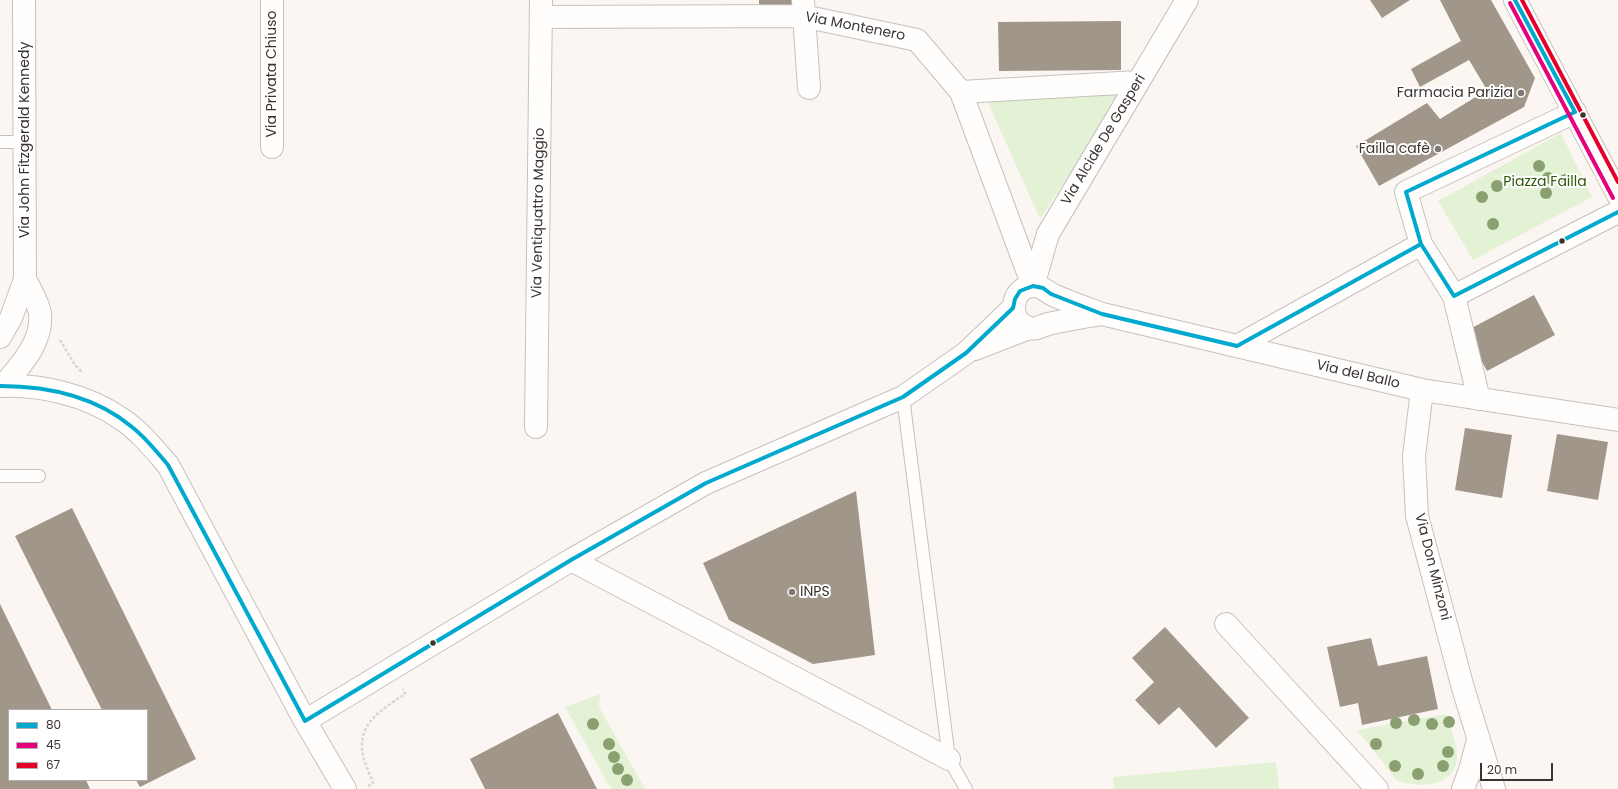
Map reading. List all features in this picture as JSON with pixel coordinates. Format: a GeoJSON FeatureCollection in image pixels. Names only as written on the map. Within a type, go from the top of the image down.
{"type":"FeatureCollection","features":[{"type":"Feature","properties":{"kind":"street","name":"Via John Fitzgerald Kennedy"},"geometry":{"type":"LineString","coordinates":[[0,337],[11,318],[25,279],[24,0]]}},
{"type":"Feature","properties":{"kind":"street","name":"Via Privata Chiuso"},"geometry":{"type":"LineString","coordinates":[[272,0],[272,147]]}},
{"type":"Feature","properties":{"kind":"street","name":"Via Alcide De Gasperi"},"geometry":{"type":"LineString","coordinates":[[1042,290],[1048,234],[1187,0]]}},
{"type":"Feature","properties":{"kind":"street"},"geometry":{"type":"LineString","coordinates":[[1515,0],[1618,196]]}},
{"type":"Feature","properties":{"kind":"street","name":"Via Montenero"},"geometry":{"type":"LineString","coordinates":[[541,8],[803,8],[917,40],[961,92],[1042,290]]}},
{"type":"Feature","properties":{"kind":"street","name":"Via Ventiquattro Maggio"},"geometry":{"type":"LineString","coordinates":[[536,427],[541,8]]}},
{"type":"Feature","properties":{"kind":"street"},"geometry":{"type":"LineString","coordinates":[[803,8],[809,88]]}},
{"type":"Feature","properties":{"kind":"street"},"geometry":{"type":"LineString","coordinates":[[961,92],[1138,82]]}},
{"type":"Feature","properties":{"kind":"street"},"geometry":{"type":"LineString","coordinates":[[1479,399],[1454,296],[1421,244],[1406,192],[1575,112]]}},
{"type":"Feature","properties":{"kind":"street"},"geometry":{"type":"LineString","coordinates":[[1454,296],[1618,212]]}},
{"type":"Feature","properties":{"kind":"street"},"geometry":{"type":"LineString","coordinates":[[1237,346],[1421,244]]}},
{"type":"Feature","properties":{"kind":"street","name":"Via John Fitzgerald Kennedy"},"geometry":{"type":"LineString","coordinates":[[1,386],[21,365],[35,343],[40,329],[40,312],[25,279]]}},
{"type":"Feature","properties":{"kind":"street"},"geometry":{"type":"LineString","coordinates":[[1042,290],[1056,305],[1054,316],[1038,326],[1021,324],[1016,317],[1013,308],[1015,299],[1020,291],[1042,290]]}},
{"type":"Feature","properties":{"kind":"street","name":"Via del Ballo"},"geometry":{"type":"LineString","coordinates":[[1042,290],[1102,314],[1422,390],[1618,420]]}},
{"type":"Feature","properties":{"kind":"street"},"geometry":{"type":"LineString","coordinates":[[305,721],[571,560],[706,482],[903,397],[966,352],[1013,308]]}},
{"type":"Feature","properties":{"kind":"street"},"geometry":{"type":"LineString","coordinates":[[966,352],[1038,326],[1102,314]]}},
{"type":"Feature","properties":{"kind":"street"},"geometry":{"type":"LineString","coordinates":[[1,386],[21,385],[68,395],[93,403],[121,418],[146,440],[168,465],[305,721],[345,789]]}},
{"type":"Feature","properties":{"kind":"street","name":"Via Don Minzoni"},"geometry":{"type":"LineString","coordinates":[[1422,390],[1414,456],[1417,516],[1478,740],[1494,789]]}},
{"type":"Feature","properties":{"kind":"street"},"geometry":{"type":"LineString","coordinates":[[571,560],[949,760]]}},
{"type":"Feature","properties":{"kind":"street"},"geometry":{"type":"LineString","coordinates":[[1226,624],[1377,789]]}},
{"type":"Feature","properties":{"kind":"street"},"geometry":{"type":"LineString","coordinates":[[1463,789],[1478,740]]}},
{"type":"Feature","properties":{"kind":"street"},"geometry":{"type":"LineString","coordinates":[[1469,789],[1484,789]]}},
{"type":"Feature","properties":{"kind":"lane"},"geometry":{"type":"LineString","coordinates":[[0,142],[25,142]]}},
{"type":"Feature","properties":{"kind":"lane"},"geometry":{"type":"LineString","coordinates":[[903,397],[949,760],[966,789]]}},
{"type":"Feature","properties":{"kind":"lane"},"geometry":{"type":"LineString","coordinates":[[0,476],[39,476]]}},
{"type":"Feature","properties":{"kind":"path"},"geometry":{"type":"LineString","coordinates":[[364,789],[373,783],[362,747],[366,725],[382,710],[405,694],[391,668]]}},
{"type":"Feature","properties":{"kind":"green space"},"geometry":{"type":"Polygon","coordinates":[[[1124,91],[1040,219],[986,98],[1124,91]]]}},
{"type":"Feature","properties":{"kind":"green space","name":"Piazza Failla"},"geometry":{"type":"Polygon","coordinates":[[[1561,133],[1592,197],[1473,260],[1438,201],[1561,133]]]}},
{"type":"Feature","properties":{"kind":"green space"},"geometry":{"type":"Polygon","coordinates":[[[600,694],[599,707],[645,789],[611,789],[565,707],[600,694]]]}},
{"type":"Feature","properties":{"kind":"green space"},"geometry":{"type":"Polygon","coordinates":[[[1446,714],[1455,742],[1457,759],[1454,768],[1449,775],[1442,780],[1424,785],[1405,783],[1397,780],[1357,730],[1446,714]]]}},
{"type":"Feature","properties":{"kind":"green space"},"geometry":{"type":"Polygon","coordinates":[[[1276,762],[1279,789],[1114,789],[1113,777],[1276,762]]]}},
{"type":"Feature","properties":{"kind":"building"},"geometry":{"type":"Polygon","coordinates":[[[759,0],[793,0],[793,7],[759,8],[759,0]]]}},
{"type":"Feature","properties":{"kind":"building"},"geometry":{"type":"Polygon","coordinates":[[[1370,0],[1410,0],[1382,18],[1370,0]]]}},
{"type":"Feature","properties":{"kind":"building"},"geometry":{"type":"Polygon","coordinates":[[[1440,0],[1491,0],[1535,78],[1524,107],[1379,186],[1356,146],[1427,103],[1440,119],[1487,90],[1469,60],[1420,87],[1411,69],[1461,41],[1440,0]]]}},
{"type":"Feature","properties":{"kind":"building"},"geometry":{"type":"Polygon","coordinates":[[[1121,21],[1121,70],[999,71],[998,22],[1121,21]]]}},
{"type":"Feature","properties":{"kind":"building"},"geometry":{"type":"Polygon","coordinates":[[[1534,295],[1555,335],[1487,371],[1466,331],[1534,295]]]}},
{"type":"Feature","properties":{"kind":"building"},"geometry":{"type":"Polygon","coordinates":[[[1465,428],[1512,435],[1502,498],[1455,490],[1465,428]]]}},
{"type":"Feature","properties":{"kind":"building"},"geometry":{"type":"Polygon","coordinates":[[[1557,434],[1608,442],[1598,500],[1547,491],[1557,434]]]}},
{"type":"Feature","properties":{"kind":"building","name":"INPS"},"geometry":{"type":"Polygon","coordinates":[[[856,491],[875,655],[813,664],[729,620],[703,563],[856,491]]]}},
{"type":"Feature","properties":{"kind":"building"},"geometry":{"type":"Polygon","coordinates":[[[72,508],[196,759],[140,787],[137,781],[148,781],[148,709],[102,709],[15,536],[72,508]]]}},
{"type":"Feature","properties":{"kind":"building"},"geometry":{"type":"Polygon","coordinates":[[[0,604],[52,709],[8,709],[8,781],[86,781],[90,789],[0,789],[0,604]]]}},
{"type":"Feature","properties":{"kind":"building"},"geometry":{"type":"Polygon","coordinates":[[[1165,627],[1249,718],[1216,748],[1179,707],[1159,725],[1135,700],[1154,682],[1132,658],[1165,627]]]}},
{"type":"Feature","properties":{"kind":"building"},"geometry":{"type":"Polygon","coordinates":[[[1371,638],[1378,666],[1427,656],[1438,709],[1362,725],[1358,703],[1340,707],[1327,647],[1371,638]]]}},
{"type":"Feature","properties":{"kind":"building"},"geometry":{"type":"Polygon","coordinates":[[[558,713],[597,789],[485,789],[470,759],[558,713]]]}},
{"type":"Feature","properties":{"kind":"transit line","name":"80"},"geometry":{"type":"LineString","coordinates":[[1515,0],[1575,112],[1406,192],[1421,244],[1454,296],[1618,212]]}},
{"type":"Feature","properties":{"kind":"transit line","name":"67"},"geometry":{"type":"LineString","coordinates":[[1522,0],[1618,182]]}},
{"type":"Feature","properties":{"kind":"transit line","name":"45"},"geometry":{"type":"LineString","coordinates":[[1510,3],[1613,198]]}},
{"type":"Feature","properties":{"kind":"transit line","name":"80"},"geometry":{"type":"LineString","coordinates":[[0,386],[35,388],[53,391],[86,400],[118,416],[137,431],[151,445],[168,465],[305,721],[571,560],[706,483],[903,397],[966,353],[1013,308],[1015,299],[1020,291],[1033,286],[1043,288],[1051,294],[1102,314],[1237,346],[1421,244]]}},
{"type":"Feature","properties":{"kind":"place","name":"Farmacia Parizia"},"geometry":{"type":"Point","coordinates":[1521,93]}},
{"type":"Feature","properties":{"kind":"place","name":"Failla cafè"},"geometry":{"type":"Point","coordinates":[1438,149]}},
{"type":"Feature","properties":{"kind":"place","name":"INPS"},"geometry":{"type":"Point","coordinates":[792,592]}}]}
